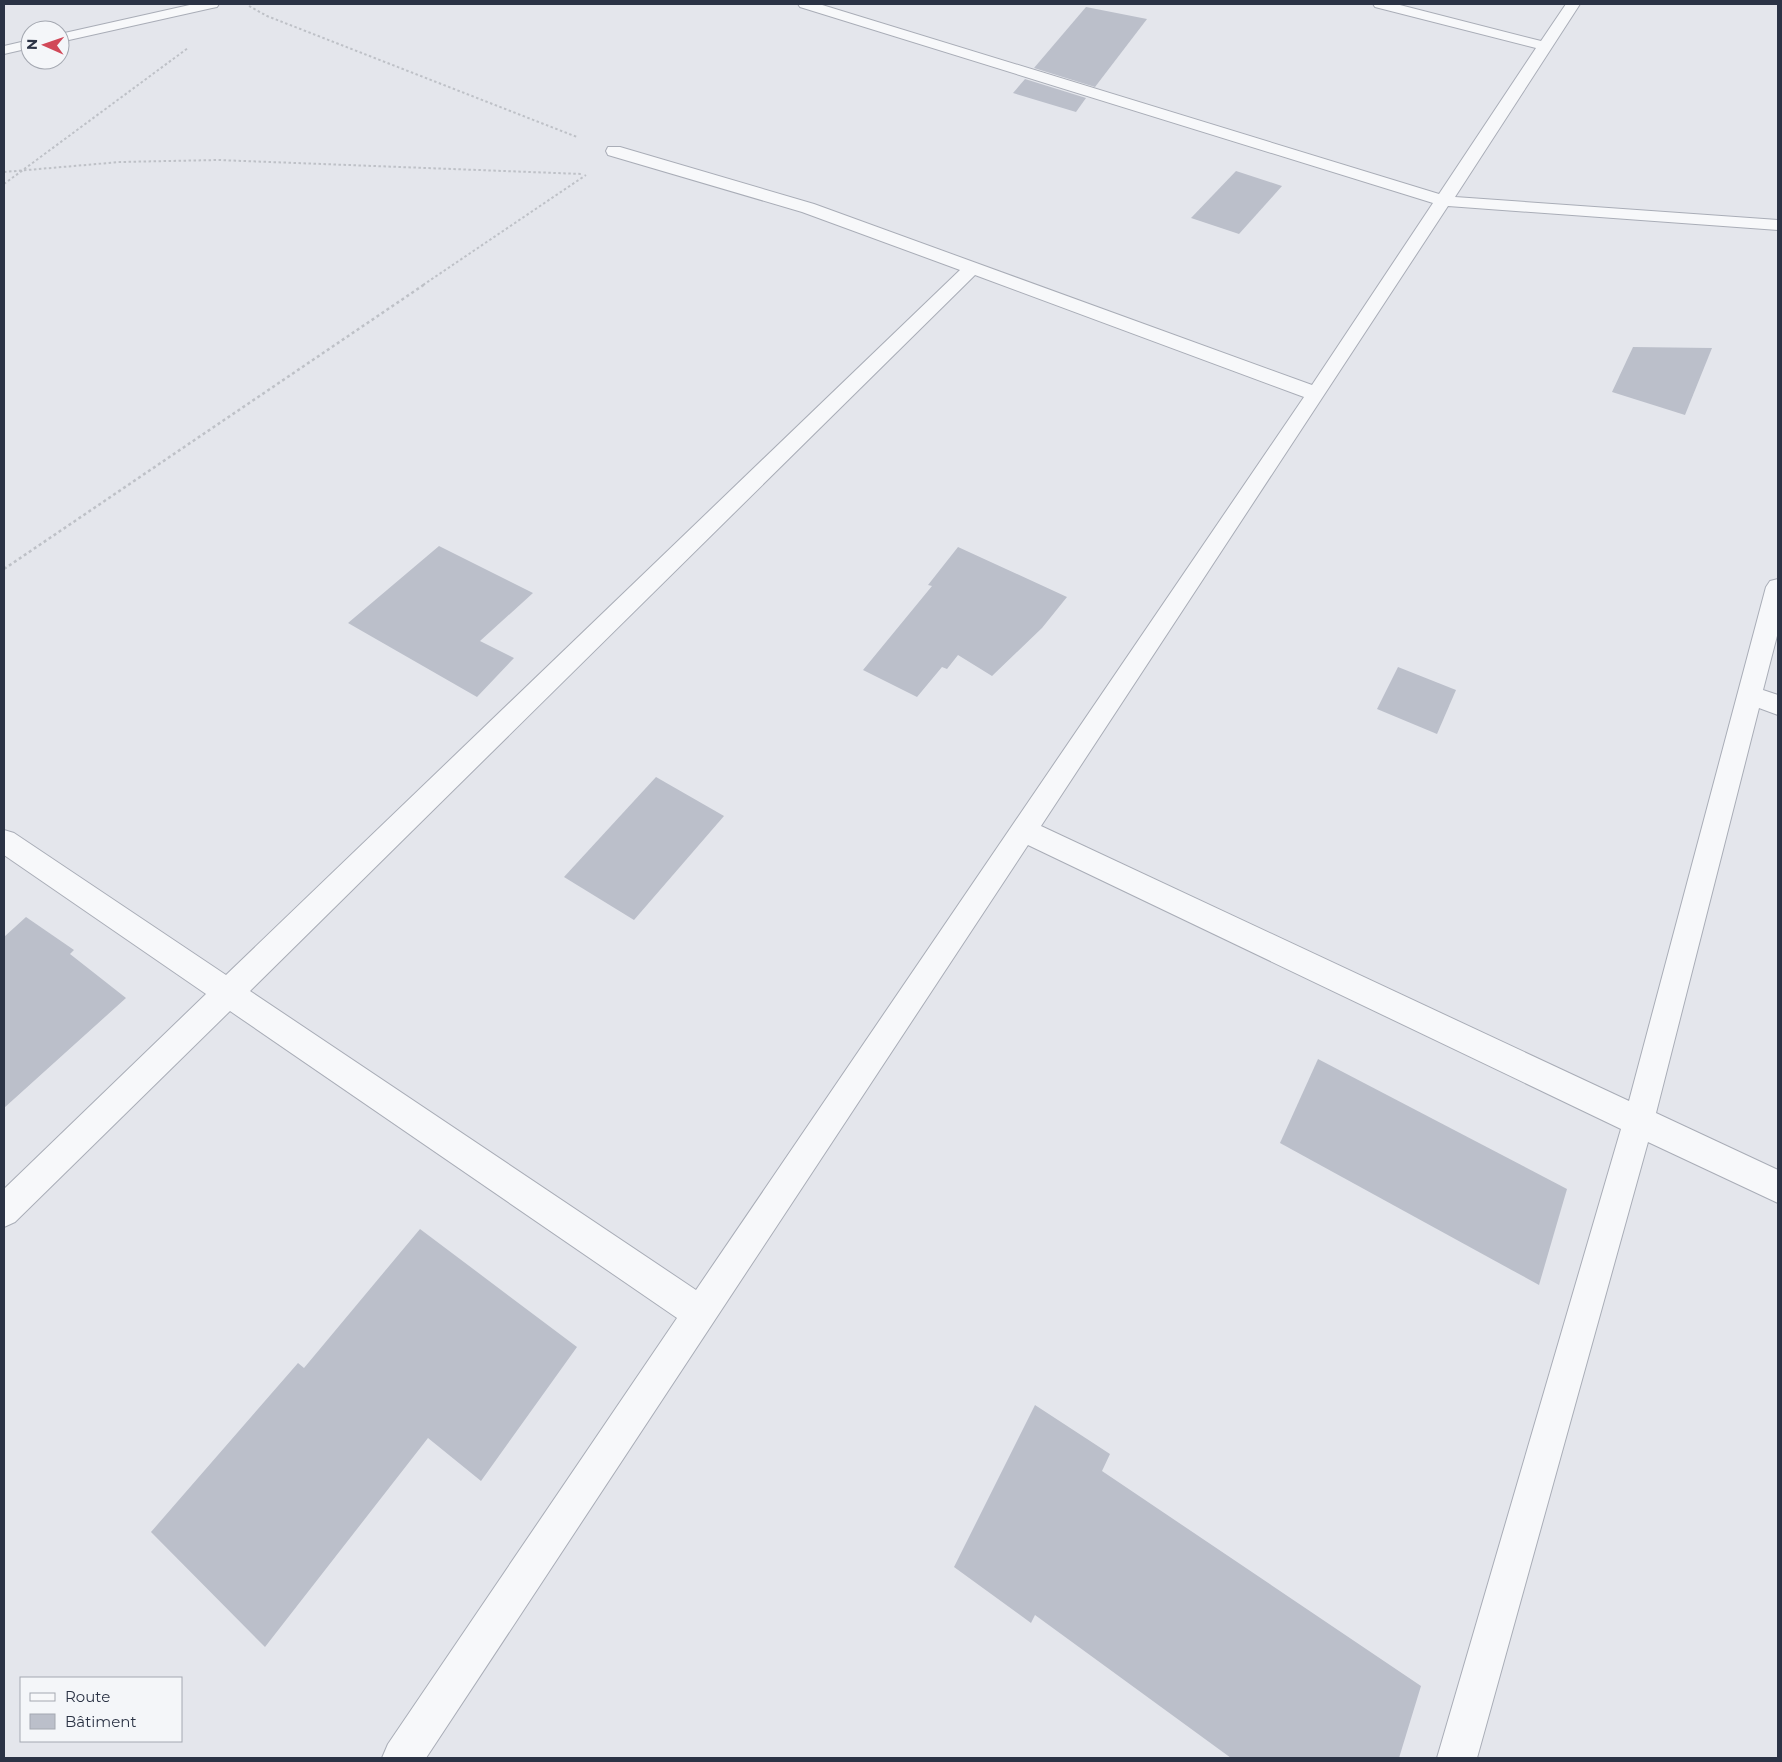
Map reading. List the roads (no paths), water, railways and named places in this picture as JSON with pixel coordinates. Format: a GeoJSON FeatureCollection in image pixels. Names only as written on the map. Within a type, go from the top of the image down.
{"type":"FeatureCollection","features":[{"type":"Feature","properties":{"kind":"street"},"geometry":{"type":"LineString","coordinates":[[70,36],[212,4]]}},
{"type":"Feature","properties":{"kind":"street"},"geometry":{"type":"LineString","coordinates":[[805,4],[1445,201],[1778,225]]}},
{"type":"Feature","properties":{"kind":"street"},"geometry":{"type":"LineString","coordinates":[[1380,4],[1545,46]]}},
{"type":"Feature","properties":{"kind":"street"},"geometry":{"type":"LineString","coordinates":[[402,1758],[1445,201],[1573,4]]}},
{"type":"Feature","properties":{"kind":"street"},"geometry":{"type":"LineString","coordinates":[[4,50],[20,46]]}},
{"type":"Feature","properties":{"kind":"street"},"geometry":{"type":"LineString","coordinates":[[614,151],[808,208],[1316,394]]}},
{"type":"Feature","properties":{"kind":"street"},"geometry":{"type":"LineString","coordinates":[[4,1211],[973,267]]}},
{"type":"Feature","properties":{"kind":"street"},"geometry":{"type":"LineString","coordinates":[[1456,1758],[1639,1120],[1764,700],[1778,587]]}},
{"type":"Feature","properties":{"kind":"street"},"geometry":{"type":"LineString","coordinates":[[1024,830],[1778,1187]]}},
{"type":"Feature","properties":{"kind":"street"},"geometry":{"type":"LineString","coordinates":[[4,841],[700,1313]]}}]}
